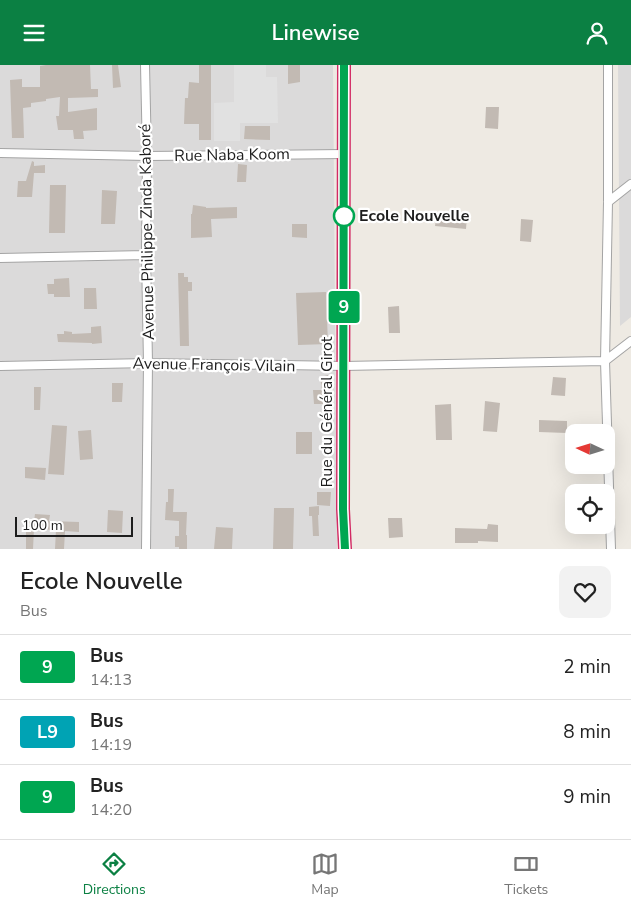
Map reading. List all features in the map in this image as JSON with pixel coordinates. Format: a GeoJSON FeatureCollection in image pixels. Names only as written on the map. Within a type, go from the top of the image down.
{"type":"FeatureCollection","features":[{"type":"Feature","properties":{"kind":"highway","name":"Rue du Général Girot"},"geometry":{"type":"LineString","coordinates":[[344,65],[344,549]]}},
{"type":"Feature","properties":{"kind":"street","name":"Avenue Philippe Zinda Kaboré"},"geometry":{"type":"LineString","coordinates":[[145,65],[148,363],[146,549]]}},
{"type":"Feature","properties":{"kind":"street"},"geometry":{"type":"LineString","coordinates":[[608,65],[605,361],[611,549]]}},
{"type":"Feature","properties":{"kind":"street","name":"Rue Naba Koom"},"geometry":{"type":"LineString","coordinates":[[0,153],[147,156],[344,154]]}},
{"type":"Feature","properties":{"kind":"street"},"geometry":{"type":"LineString","coordinates":[[608,202],[631,184]]}},
{"type":"Feature","properties":{"kind":"street"},"geometry":{"type":"LineString","coordinates":[[0,258],[146,255]]}},
{"type":"Feature","properties":{"kind":"street"},"geometry":{"type":"LineString","coordinates":[[605,361],[631,341]]}},
{"type":"Feature","properties":{"kind":"street","name":"Avenue François Vilain"},"geometry":{"type":"LineString","coordinates":[[0,366],[148,363],[344,366],[605,361]]}},
{"type":"Feature","properties":{"kind":"shaded area"},"geometry":{"type":"Polygon","coordinates":[[[0,65],[333,65],[337,549],[0,549],[0,65]]]}},
{"type":"Feature","properties":{"kind":"shaded area"},"geometry":{"type":"Polygon","coordinates":[[[234,65],[266,65],[266,77],[277,77],[278,123],[240,123],[240,141],[214,141],[214,103],[234,102],[234,65]]]}},
{"type":"Feature","properties":{"kind":"shaded area"},"geometry":{"type":"Polygon","coordinates":[[[618,65],[631,65],[631,317],[620,326],[618,65]]]}},
{"type":"Feature","properties":{"kind":"building"},"geometry":{"type":"Polygon","coordinates":[[[90,65],[91,89],[98,89],[98,97],[68,98],[68,112],[97,108],[97,130],[83,131],[84,139],[74,139],[73,130],[58,130],[56,116],[59,116],[60,97],[31,103],[31,107],[23,108],[24,138],[12,138],[10,80],[22,79],[22,87],[40,87],[40,66],[90,65]]]}},
{"type":"Feature","properties":{"kind":"building"},"geometry":{"type":"Polygon","coordinates":[[[112,65],[118,65],[121,87],[113,88],[112,65]]]}},
{"type":"Feature","properties":{"kind":"building"},"geometry":{"type":"Polygon","coordinates":[[[199,65],[211,65],[211,140],[199,140],[199,124],[184,124],[185,98],[188,98],[189,82],[199,83],[199,65]]]}},
{"type":"Feature","properties":{"kind":"building"},"geometry":{"type":"Polygon","coordinates":[[[288,65],[300,65],[300,82],[288,84],[288,65]]]}},
{"type":"Feature","properties":{"kind":"building"},"geometry":{"type":"Polygon","coordinates":[[[486,107],[499,107],[498,129],[485,128],[486,107]]]}},
{"type":"Feature","properties":{"kind":"building"},"geometry":{"type":"Polygon","coordinates":[[[245,126],[270,126],[270,140],[244,139],[245,126]]]}},
{"type":"Feature","properties":{"kind":"building"},"geometry":{"type":"Polygon","coordinates":[[[32,161],[34,166],[45,165],[45,173],[34,173],[32,197],[17,197],[18,181],[26,181],[32,161]]]}},
{"type":"Feature","properties":{"kind":"building"},"geometry":{"type":"Polygon","coordinates":[[[238,164],[247,165],[246,182],[237,182],[238,164]]]}},
{"type":"Feature","properties":{"kind":"building"},"geometry":{"type":"Polygon","coordinates":[[[50,185],[66,185],[65,233],[49,233],[50,185]]]}},
{"type":"Feature","properties":{"kind":"building"},"geometry":{"type":"Polygon","coordinates":[[[102,190],[117,191],[115,224],[101,224],[102,190]]]}},
{"type":"Feature","properties":{"kind":"building"},"geometry":{"type":"Polygon","coordinates":[[[193,205],[206,208],[237,207],[237,218],[211,219],[212,237],[191,238],[193,205]]]}},
{"type":"Feature","properties":{"kind":"building"},"geometry":{"type":"Polygon","coordinates":[[[437,213],[467,216],[466,229],[435,226],[437,213]]]}},
{"type":"Feature","properties":{"kind":"building"},"geometry":{"type":"Polygon","coordinates":[[[521,219],[533,220],[531,242],[520,241],[521,219]]]}},
{"type":"Feature","properties":{"kind":"building"},"geometry":{"type":"Polygon","coordinates":[[[292,224],[307,224],[307,238],[292,237],[292,224]]]}},
{"type":"Feature","properties":{"kind":"building"},"geometry":{"type":"Polygon","coordinates":[[[178,273],[184,273],[184,277],[188,277],[188,282],[192,282],[192,291],[188,291],[189,346],[180,346],[178,273]]]}},
{"type":"Feature","properties":{"kind":"building"},"geometry":{"type":"Polygon","coordinates":[[[69,278],[70,297],[54,297],[54,294],[48,294],[47,284],[54,284],[54,279],[69,278]]]}},
{"type":"Feature","properties":{"kind":"building"},"geometry":{"type":"Polygon","coordinates":[[[84,288],[96,288],[97,309],[84,309],[84,288]]]}},
{"type":"Feature","properties":{"kind":"building"},"geometry":{"type":"Polygon","coordinates":[[[326,292],[328,344],[298,345],[296,293],[326,292]]]}},
{"type":"Feature","properties":{"kind":"building"},"geometry":{"type":"Polygon","coordinates":[[[399,306],[400,333],[389,333],[388,307],[399,306]]]}},
{"type":"Feature","properties":{"kind":"building"},"geometry":{"type":"Polygon","coordinates":[[[101,326],[102,343],[58,342],[57,334],[64,334],[64,331],[72,332],[72,334],[91,333],[91,327],[101,326]]]}},
{"type":"Feature","properties":{"kind":"building"},"geometry":{"type":"Polygon","coordinates":[[[328,375],[330,389],[323,390],[323,404],[314,404],[313,390],[322,390],[320,377],[328,375]]]}},
{"type":"Feature","properties":{"kind":"building"},"geometry":{"type":"Polygon","coordinates":[[[553,377],[566,378],[565,396],[551,395],[553,377]]]}},
{"type":"Feature","properties":{"kind":"building"},"geometry":{"type":"Polygon","coordinates":[[[112,383],[123,383],[122,402],[112,402],[112,383]]]}},
{"type":"Feature","properties":{"kind":"building"},"geometry":{"type":"Polygon","coordinates":[[[34,387],[41,387],[40,410],[34,410],[34,387]]]}},
{"type":"Feature","properties":{"kind":"building"},"geometry":{"type":"Polygon","coordinates":[[[485,401],[500,403],[497,432],[483,431],[485,401]]]}},
{"type":"Feature","properties":{"kind":"building"},"geometry":{"type":"Polygon","coordinates":[[[451,404],[452,440],[436,440],[435,405],[451,404]]]}},
{"type":"Feature","properties":{"kind":"building"},"geometry":{"type":"Polygon","coordinates":[[[539,420],[567,421],[565,433],[539,432],[539,420]]]}},
{"type":"Feature","properties":{"kind":"building"},"geometry":{"type":"Polygon","coordinates":[[[52,425],[67,426],[64,475],[48,474],[52,425]]]}},
{"type":"Feature","properties":{"kind":"building"},"geometry":{"type":"Polygon","coordinates":[[[91,430],[93,459],[80,460],[78,431],[91,430]]]}},
{"type":"Feature","properties":{"kind":"building"},"geometry":{"type":"Polygon","coordinates":[[[296,432],[312,432],[312,454],[296,454],[296,432]]]}},
{"type":"Feature","properties":{"kind":"building"},"geometry":{"type":"Polygon","coordinates":[[[25,467],[46,468],[45,480],[25,478],[25,467]]]}},
{"type":"Feature","properties":{"kind":"building"},"geometry":{"type":"Polygon","coordinates":[[[168,489],[174,489],[173,512],[187,512],[187,549],[175,547],[175,536],[179,536],[179,521],[165,520],[168,489]]]}},
{"type":"Feature","properties":{"kind":"building"},"geometry":{"type":"Polygon","coordinates":[[[317,492],[331,492],[330,506],[317,505],[317,492]]]}},
{"type":"Feature","properties":{"kind":"building"},"geometry":{"type":"Polygon","coordinates":[[[319,506],[319,536],[313,536],[312,516],[309,516],[309,507],[319,506]]]}},
{"type":"Feature","properties":{"kind":"building"},"geometry":{"type":"Polygon","coordinates":[[[274,508],[294,508],[293,549],[273,549],[274,508]]]}},
{"type":"Feature","properties":{"kind":"building"},"geometry":{"type":"Polygon","coordinates":[[[108,510],[123,511],[122,533],[107,532],[108,510]]]}},
{"type":"Feature","properties":{"kind":"building"},"geometry":{"type":"Polygon","coordinates":[[[35,514],[50,515],[49,521],[79,522],[79,532],[65,531],[64,549],[55,549],[56,530],[34,529],[33,549],[26,549],[26,521],[34,521],[35,514]]]}},
{"type":"Feature","properties":{"kind":"building"},"geometry":{"type":"Polygon","coordinates":[[[388,518],[402,518],[403,537],[389,538],[388,518]]]}},
{"type":"Feature","properties":{"kind":"building"},"geometry":{"type":"Polygon","coordinates":[[[488,524],[498,525],[498,542],[455,543],[455,528],[487,529],[488,524]]]}},
{"type":"Feature","properties":{"kind":"building"},"geometry":{"type":"Polygon","coordinates":[[[216,527],[233,528],[232,549],[214,549],[216,527]]]}},
{"type":"Feature","properties":{"kind":"bus line","name":"9"},"geometry":{"type":"LineString","coordinates":[[344,65],[343,509],[345,549]]}},
{"type":"Feature","properties":{"kind":"place","name":"Ecole Nouvelle"},"geometry":{"type":"Point","coordinates":[344,216]}}]}
